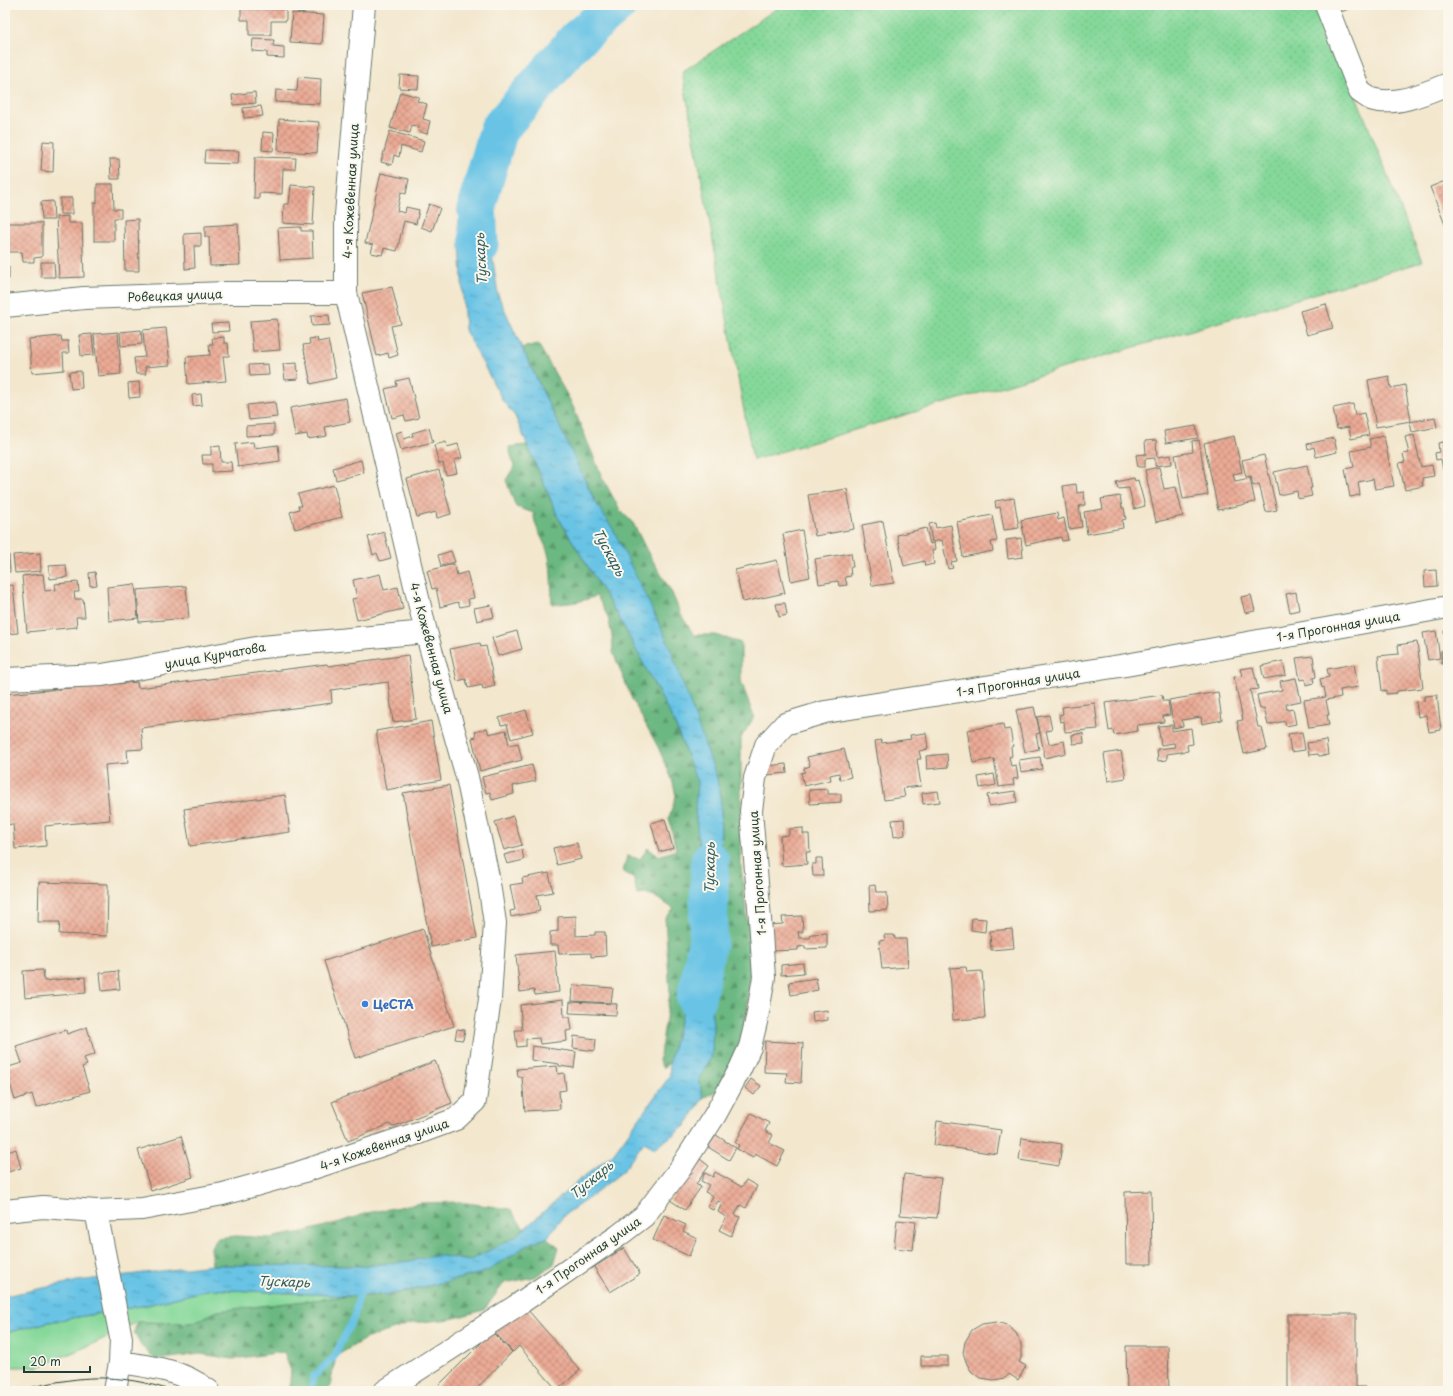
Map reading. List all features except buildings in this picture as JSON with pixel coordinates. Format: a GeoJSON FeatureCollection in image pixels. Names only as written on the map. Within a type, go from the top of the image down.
{"type":"FeatureCollection","features":[{"type":"Feature","properties":{"kind":"street","name":"4-я Кожевенная улица"},"geometry":{"type":"LineString","coordinates":[[5,1211],[43,1206],[96,1211],[142,1209],[216,1195],[298,1173],[421,1132],[456,1119],[475,1101],[490,999],[495,923],[488,877],[467,777],[426,632],[346,293],[346,215],[364,5]]}},
{"type":"Feature","properties":{"kind":"street"},"geometry":{"type":"LineString","coordinates":[[1326,5],[1360,92],[1370,98],[1387,102],[1419,96],[1448,84]]}},
{"type":"Feature","properties":{"kind":"street","name":"Ровецкая улица"},"geometry":{"type":"LineString","coordinates":[[5,306],[84,298],[226,294],[346,293]]}},
{"type":"Feature","properties":{"kind":"street","name":"1-я Прогонная улица"},"geometry":{"type":"LineString","coordinates":[[385,1391],[516,1306],[612,1241],[644,1216],[680,1169],[715,1114],[740,1069],[750,1046],[757,1018],[764,977],[751,811],[755,778],[766,745],[785,724],[826,712],[1126,665],[1448,607]]}},
{"type":"Feature","properties":{"kind":"street","name":"улица Курчатова"},"geometry":{"type":"LineString","coordinates":[[5,679],[102,675],[262,647],[426,632]]}},
{"type":"Feature","properties":{"kind":"street"},"geometry":{"type":"LineString","coordinates":[[96,1211],[121,1338],[120,1362],[115,1391]]}},
{"type":"Feature","properties":{"kind":"street"},"geometry":{"type":"LineString","coordinates":[[120,1362],[168,1370],[196,1381],[209,1391]]}},
{"type":"Feature","properties":{"kind":"green space"},"geometry":{"type":"Polygon","coordinates":[[[782,5],[1320,5],[1422,262],[753,460],[682,72],[782,5]]]}},
{"type":"Feature","properties":{"kind":"green space"},"geometry":{"type":"Polygon","coordinates":[[[538,344],[571,402],[602,477],[620,510],[633,523],[647,551],[672,593],[681,615],[694,635],[716,635],[741,643],[741,681],[754,717],[741,738],[741,866],[749,936],[750,974],[747,1012],[736,1056],[723,1087],[703,1098],[699,1079],[712,1055],[713,1024],[709,994],[727,928],[720,872],[721,805],[613,529],[596,503],[522,348],[538,344]]]}},
{"type":"Feature","properties":{"kind":"green space"},"geometry":{"type":"Polygon","coordinates":[[[527,445],[558,517],[622,623],[675,724],[697,782],[695,810],[701,862],[709,906],[708,938],[706,947],[692,977],[669,1063],[663,1069],[659,1061],[670,993],[665,918],[674,909],[659,899],[646,894],[637,895],[634,879],[623,872],[627,856],[640,859],[648,848],[658,856],[676,850],[669,818],[676,796],[672,779],[658,747],[632,699],[613,652],[612,636],[608,617],[597,596],[564,604],[552,604],[549,557],[534,519],[534,513],[516,507],[506,480],[514,467],[509,447],[527,445]]]}},
{"type":"Feature","properties":{"kind":"green space"},"geometry":{"type":"Polygon","coordinates":[[[460,1202],[510,1209],[524,1229],[515,1237],[469,1261],[438,1255],[410,1261],[363,1266],[212,1265],[211,1247],[218,1238],[236,1236],[269,1238],[307,1231],[367,1213],[421,1203],[460,1202]]]}},
{"type":"Feature","properties":{"kind":"green space"},"geometry":{"type":"Polygon","coordinates":[[[547,1238],[559,1247],[554,1264],[535,1277],[504,1283],[484,1310],[451,1319],[412,1323],[365,1339],[336,1356],[329,1391],[289,1391],[291,1371],[284,1352],[233,1359],[200,1354],[156,1360],[141,1346],[134,1332],[137,1322],[192,1323],[218,1311],[349,1296],[395,1294],[486,1272],[532,1242],[547,1238]]]}},
{"type":"Feature","properties":{"kind":"green space"},"geometry":{"type":"Polygon","coordinates":[[[211,1289],[349,1296],[218,1311],[192,1323],[137,1322],[95,1343],[39,1367],[5,1367],[5,1333],[49,1322],[147,1305],[211,1289]]]}},
{"type":"Feature","properties":{"kind":"water"},"geometry":{"type":"Polygon","coordinates":[[[556,44],[570,62],[532,99],[494,145],[481,190],[486,212],[498,295],[596,503],[613,529],[668,642],[717,778],[721,805],[720,872],[727,928],[709,994],[713,1024],[712,1055],[699,1079],[703,1098],[685,1126],[655,1148],[644,1142],[623,1171],[589,1198],[564,1215],[547,1238],[532,1242],[486,1272],[395,1294],[349,1296],[211,1289],[147,1305],[49,1322],[5,1333],[5,1296],[77,1281],[212,1265],[363,1266],[410,1261],[438,1255],[469,1261],[515,1237],[578,1181],[613,1154],[670,1076],[669,1063],[692,977],[706,947],[708,938],[709,906],[701,862],[695,810],[697,782],[675,724],[622,623],[558,517],[515,416],[503,401],[465,330],[458,209],[477,142],[492,122],[510,105],[523,101],[534,89],[532,68],[556,44]]]}},
{"type":"Feature","properties":{"kind":"waterway","name":"Тускарь"},"geometry":{"type":"LineString","coordinates":[[479,244],[477,205],[499,129],[577,39],[617,5]]}},
{"type":"Feature","properties":{"kind":"waterway","name":"Тускарь"},"geometry":{"type":"LineString","coordinates":[[696,999],[708,938],[710,861]]}},
{"type":"Feature","properties":{"kind":"waterway"},"geometry":{"type":"LineString","coordinates":[[311,1391],[313,1377],[334,1357],[354,1317],[361,1287]]}},
{"type":"Feature","properties":{"kind":"tram line"},"geometry":{"type":"LineString","coordinates":[[16,1391],[63,1381],[96,1378],[134,1381],[172,1391]]}},
{"type":"Feature","properties":{"kind":"tram line"},"geometry":{"type":"LineString","coordinates":[[64,1391],[95,1388],[123,1391]]}},
{"type":"Feature","properties":{"kind":"place","name":"ЦеСТА"},"geometry":{"type":"Point","coordinates":[365,1004]}}]}
